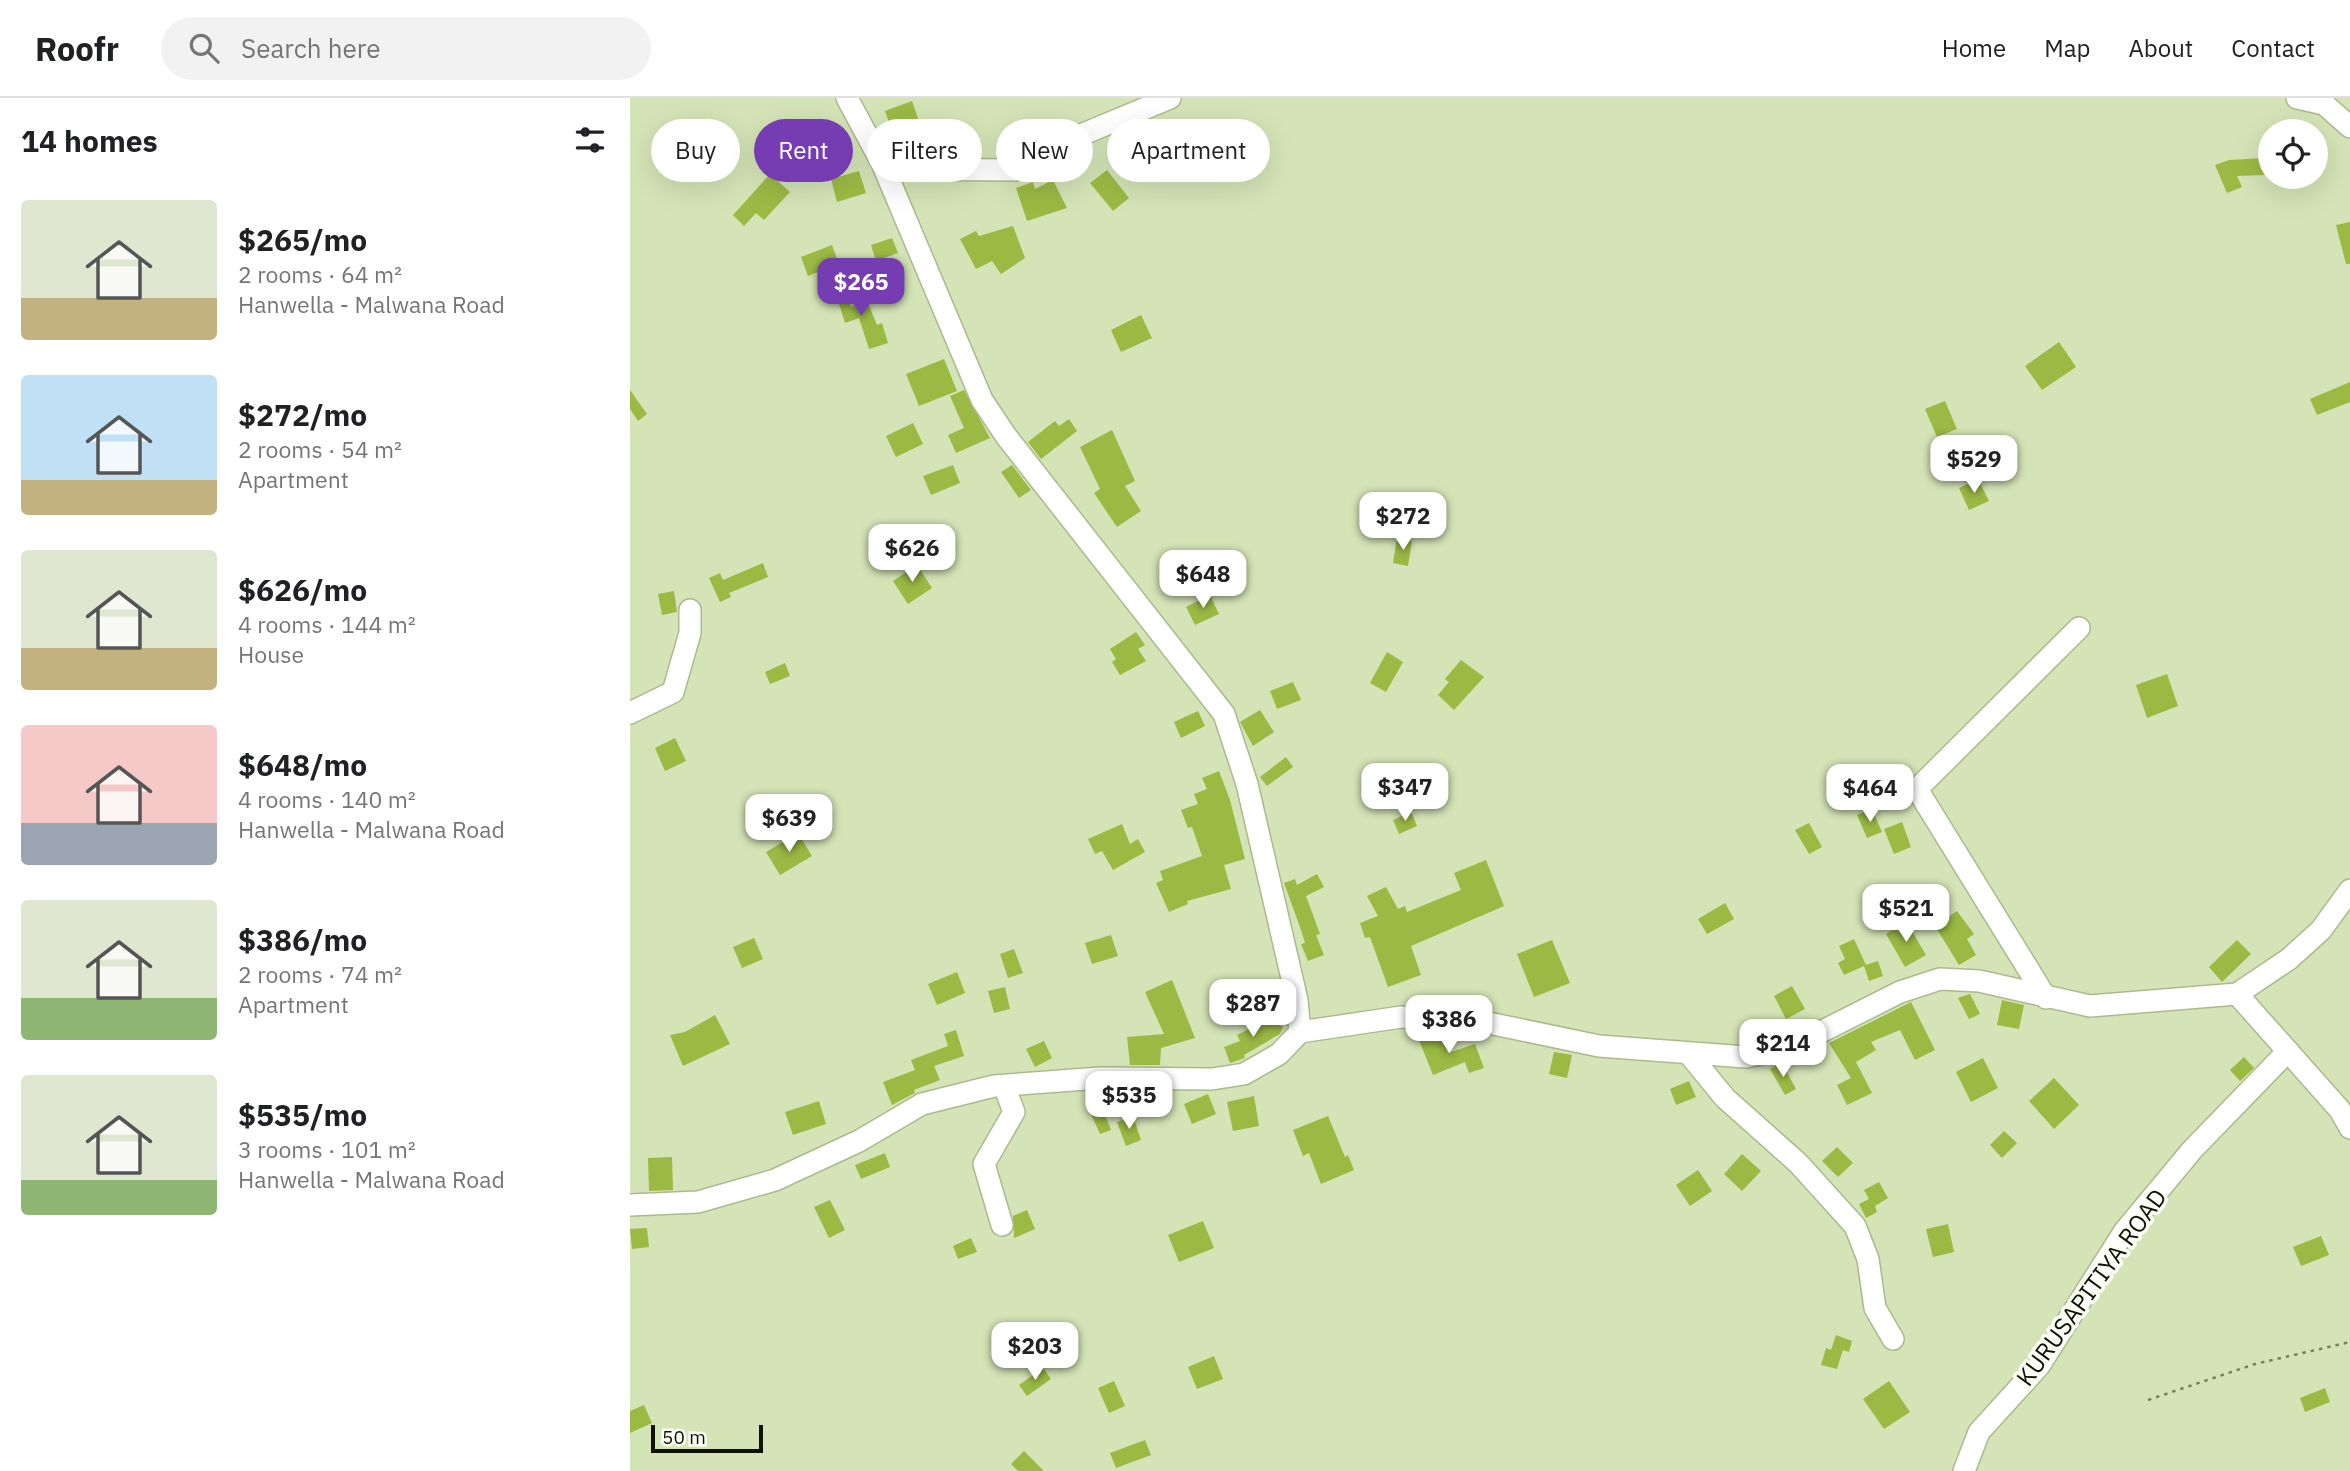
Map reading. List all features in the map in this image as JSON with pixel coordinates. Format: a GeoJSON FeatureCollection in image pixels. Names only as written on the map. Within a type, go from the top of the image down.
{"type":"FeatureCollection","features":[{"type":"Feature","properties":{"kind":"street"},"geometry":{"type":"LineString","coordinates":[[847,98],[867,135]]}},
{"type":"Feature","properties":{"kind":"street"},"geometry":{"type":"LineString","coordinates":[[982,170],[1015,170],[1076,137],[1170,98]]}},
{"type":"Feature","properties":{"kind":"street"},"geometry":{"type":"LineString","coordinates":[[2297,98],[2324,104],[2350,127]]}},
{"type":"Feature","properties":{"kind":"street"},"geometry":{"type":"LineString","coordinates":[[890,182],[982,400],[1006,436],[1224,714],[1247,785],[1297,1000],[1300,1032]]}},
{"type":"Feature","properties":{"kind":"street"},"geometry":{"type":"LineString","coordinates":[[630,713],[673,692],[690,633],[690,610]]}},
{"type":"Feature","properties":{"kind":"street"},"geometry":{"type":"LineString","coordinates":[[2046,998],[1917,789],[2079,628]]}},
{"type":"Feature","properties":{"kind":"street"},"geometry":{"type":"LineString","coordinates":[[630,1205],[698,1202],[775,1180],[859,1141],[922,1104],[1004,1086],[1100,1078],[1212,1079],[1244,1074],[1279,1054],[1300,1032],[1401,1017],[1479,1021],[1599,1046],[1746,1056],[1791,1047],[1900,992],[1940,979],[1979,981],[2090,1006],[2237,993],[2289,959],[2313,938],[2350,890]]}},
{"type":"Feature","properties":{"kind":"street"},"geometry":{"type":"LineString","coordinates":[[2237,993],[2340,1110],[2350,1128]]}},
{"type":"Feature","properties":{"kind":"street","name":"KURUSAPITIYA ROAD"},"geometry":{"type":"LineString","coordinates":[[1964,1471],[1979,1433],[2039,1366],[2124,1233],[2192,1150],[2288,1051]]}},
{"type":"Feature","properties":{"kind":"street"},"geometry":{"type":"LineString","coordinates":[[1689,1054],[1726,1098],[1798,1163],[1854,1226],[1868,1259],[1875,1308],[1893,1339]]}},
{"type":"Feature","properties":{"kind":"street"},"geometry":{"type":"LineString","coordinates":[[1002,1225],[984,1164],[1014,1112],[1004,1086]]}},
{"type":"Feature","properties":{"kind":"path"},"geometry":{"type":"LineString","coordinates":[[2148,1400],[2255,1364],[2350,1342]]}},
{"type":"Feature","properties":{"kind":"building"},"geometry":{"type":"Polygon","coordinates":[[[912,101],[918,119],[888,119],[885,111],[912,101]]]}},
{"type":"Feature","properties":{"kind":"building"},"geometry":{"type":"Polygon","coordinates":[[[2258,158],[2258,175],[2237,176],[2242,187],[2227,193],[2215,165],[2229,160],[2258,158]]]}},
{"type":"Feature","properties":{"kind":"building"},"geometry":{"type":"Polygon","coordinates":[[[1107,170],[1107,182],[1116,182],[1129,198],[1113,211],[1090,183],[1107,170]]]}},
{"type":"Feature","properties":{"kind":"building"},"geometry":{"type":"Polygon","coordinates":[[[859,171],[866,193],[837,202],[832,182],[853,182],[853,173],[859,171]]]}},
{"type":"Feature","properties":{"kind":"building"},"geometry":{"type":"Polygon","coordinates":[[[763,182],[779,182],[790,192],[764,220],[756,213],[744,226],[733,215],[763,182]]]}},
{"type":"Feature","properties":{"kind":"building"},"geometry":{"type":"Polygon","coordinates":[[[1033,182],[1035,189],[1054,182],[1067,208],[1027,221],[1016,188],[1033,182]]]}},
{"type":"Feature","properties":{"kind":"building"},"geometry":{"type":"Polygon","coordinates":[[[2350,222],[2350,264],[2346,264],[2336,225],[2350,222]]]}},
{"type":"Feature","properties":{"kind":"building"},"geometry":{"type":"Polygon","coordinates":[[[1013,226],[1025,258],[1001,274],[992,261],[976,269],[960,239],[976,231],[979,236],[1013,226]]]}},
{"type":"Feature","properties":{"kind":"building"},"geometry":{"type":"Polygon","coordinates":[[[892,238],[898,253],[876,261],[871,245],[892,238]]]}},
{"type":"Feature","properties":{"kind":"building"},"geometry":{"type":"Polygon","coordinates":[[[832,245],[839,264],[808,276],[801,257],[832,245]]]}},
{"type":"Feature","properties":{"kind":"building"},"geometry":{"type":"Polygon","coordinates":[[[881,262],[895,287],[878,297],[864,271],[881,262]]]}},
{"type":"Feature","properties":{"kind":"building"},"geometry":{"type":"Polygon","coordinates":[[[843,281],[851,307],[867,301],[877,325],[882,323],[888,343],[869,349],[859,318],[845,323],[833,285],[843,281]]]}},
{"type":"Feature","properties":{"kind":"building"},"geometry":{"type":"Polygon","coordinates":[[[1141,315],[1152,338],[1121,352],[1111,330],[1141,315]]]}},
{"type":"Feature","properties":{"kind":"building"},"geometry":{"type":"Polygon","coordinates":[[[2059,342],[2076,367],[2042,390],[2025,366],[2059,342]]]}},
{"type":"Feature","properties":{"kind":"building"},"geometry":{"type":"Polygon","coordinates":[[[944,359],[957,391],[919,406],[906,374],[944,359]]]}},
{"type":"Feature","properties":{"kind":"building"},"geometry":{"type":"Polygon","coordinates":[[[2350,382],[2350,402],[2317,415],[2310,399],[2350,382]]]}},
{"type":"Feature","properties":{"kind":"building"},"geometry":{"type":"Polygon","coordinates":[[[630,390],[647,414],[638,421],[630,409],[630,390]]]}},
{"type":"Feature","properties":{"kind":"building"},"geometry":{"type":"Polygon","coordinates":[[[964,390],[990,438],[956,453],[948,435],[964,428],[950,396],[964,390]]]}},
{"type":"Feature","properties":{"kind":"building"},"geometry":{"type":"Polygon","coordinates":[[[1945,401],[1957,429],[1937,437],[1925,409],[1945,401]]]}},
{"type":"Feature","properties":{"kind":"building"},"geometry":{"type":"Polygon","coordinates":[[[1069,419],[1077,431],[1041,459],[1028,442],[1055,421],[1059,426],[1069,419]]]}},
{"type":"Feature","properties":{"kind":"building"},"geometry":{"type":"Polygon","coordinates":[[[913,423],[923,444],[896,457],[886,436],[913,423]]]}},
{"type":"Feature","properties":{"kind":"building"},"geometry":{"type":"Polygon","coordinates":[[[1112,430],[1135,481],[1125,486],[1141,511],[1117,527],[1094,493],[1100,489],[1080,447],[1112,430]]]}},
{"type":"Feature","properties":{"kind":"building"},"geometry":{"type":"Polygon","coordinates":[[[953,465],[960,483],[931,495],[923,476],[953,465]]]}},
{"type":"Feature","properties":{"kind":"building"},"geometry":{"type":"Polygon","coordinates":[[[1012,465],[1031,490],[1019,498],[1001,472],[1012,465]]]}},
{"type":"Feature","properties":{"kind":"building"},"geometry":{"type":"Polygon","coordinates":[[[1978,479],[1989,501],[1969,510],[1959,488],[1978,479]]]}},
{"type":"Feature","properties":{"kind":"building"},"geometry":{"type":"Polygon","coordinates":[[[1397,538],[1412,541],[1408,566],[1393,563],[1397,538]]]}},
{"type":"Feature","properties":{"kind":"building"},"geometry":{"type":"Polygon","coordinates":[[[763,563],[768,577],[729,593],[731,597],[720,602],[709,578],[720,573],[723,580],[763,563]]]}},
{"type":"Feature","properties":{"kind":"building"},"geometry":{"type":"Polygon","coordinates":[[[917,565],[932,588],[908,604],[893,581],[917,565]]]}},
{"type":"Feature","properties":{"kind":"building"},"geometry":{"type":"Polygon","coordinates":[[[674,591],[677,612],[662,615],[658,594],[674,591]]]}},
{"type":"Feature","properties":{"kind":"building"},"geometry":{"type":"Polygon","coordinates":[[[1210,595],[1219,614],[1195,625],[1186,607],[1210,595]]]}},
{"type":"Feature","properties":{"kind":"building"},"geometry":{"type":"Polygon","coordinates":[[[1136,632],[1145,645],[1138,649],[1146,661],[1120,675],[1112,662],[1116,659],[1110,649],[1136,632]]]}},
{"type":"Feature","properties":{"kind":"building"},"geometry":{"type":"Polygon","coordinates":[[[1387,652],[1403,662],[1386,692],[1370,683],[1387,652]]]}},
{"type":"Feature","properties":{"kind":"building"},"geometry":{"type":"Polygon","coordinates":[[[1461,660],[1484,677],[1454,710],[1438,695],[1449,682],[1445,679],[1461,660]]]}},
{"type":"Feature","properties":{"kind":"building"},"geometry":{"type":"Polygon","coordinates":[[[785,663],[790,676],[770,684],[765,672],[785,663]]]}},
{"type":"Feature","properties":{"kind":"building"},"geometry":{"type":"Polygon","coordinates":[[[2167,674],[2178,706],[2147,718],[2136,685],[2167,674]]]}},
{"type":"Feature","properties":{"kind":"building"},"geometry":{"type":"Polygon","coordinates":[[[1293,682],[1301,700],[1277,709],[1270,691],[1293,682]]]}},
{"type":"Feature","properties":{"kind":"building"},"geometry":{"type":"Polygon","coordinates":[[[1260,710],[1274,732],[1253,746],[1240,722],[1260,710]]]}},
{"type":"Feature","properties":{"kind":"building"},"geometry":{"type":"Polygon","coordinates":[[[1198,711],[1205,726],[1181,738],[1174,722],[1198,711]]]}},
{"type":"Feature","properties":{"kind":"building"},"geometry":{"type":"Polygon","coordinates":[[[675,738],[686,761],[665,771],[655,748],[675,738]]]}},
{"type":"Feature","properties":{"kind":"building"},"geometry":{"type":"Polygon","coordinates":[[[1286,757],[1293,767],[1267,786],[1260,777],[1286,757]]]}},
{"type":"Feature","properties":{"kind":"building"},"geometry":{"type":"Polygon","coordinates":[[[1219,771],[1230,800],[1245,859],[1224,865],[1231,889],[1187,901],[1188,904],[1169,912],[1156,883],[1163,880],[1160,871],[1202,856],[1192,827],[1188,828],[1181,810],[1198,804],[1194,794],[1207,789],[1202,778],[1219,771]]]}},
{"type":"Feature","properties":{"kind":"building"},"geometry":{"type":"Polygon","coordinates":[[[1872,809],[1882,832],[1867,838],[1857,815],[1872,809]]]}},
{"type":"Feature","properties":{"kind":"building"},"geometry":{"type":"Polygon","coordinates":[[[1411,812],[1417,826],[1399,834],[1393,820],[1411,812]]]}},
{"type":"Feature","properties":{"kind":"building"},"geometry":{"type":"Polygon","coordinates":[[[1902,822],[1911,847],[1894,854],[1884,829],[1902,822]]]}},
{"type":"Feature","properties":{"kind":"building"},"geometry":{"type":"Polygon","coordinates":[[[1809,823],[1822,847],[1809,854],[1795,830],[1809,823]]]}},
{"type":"Feature","properties":{"kind":"building"},"geometry":{"type":"Polygon","coordinates":[[[1122,824],[1130,844],[1138,839],[1145,852],[1113,870],[1102,851],[1095,854],[1088,839],[1122,824]]]}},
{"type":"Feature","properties":{"kind":"building"},"geometry":{"type":"Polygon","coordinates":[[[798,833],[812,856],[780,875],[766,852],[798,833]]]}},
{"type":"Feature","properties":{"kind":"building"},"geometry":{"type":"Polygon","coordinates":[[[1486,860],[1504,906],[1411,946],[1421,975],[1388,987],[1370,937],[1365,938],[1360,923],[1378,916],[1367,896],[1386,887],[1398,909],[1405,906],[1407,912],[1461,890],[1454,873],[1486,860]]]}},
{"type":"Feature","properties":{"kind":"building"},"geometry":{"type":"Polygon","coordinates":[[[1317,874],[1324,887],[1306,896],[1320,934],[1316,935],[1324,955],[1308,961],[1301,944],[1305,943],[1284,883],[1295,879],[1297,885],[1317,874]]]}},
{"type":"Feature","properties":{"kind":"building"},"geometry":{"type":"Polygon","coordinates":[[[1725,903],[1734,919],[1707,934],[1698,919],[1725,903]]]}},
{"type":"Feature","properties":{"kind":"building"},"geometry":{"type":"Polygon","coordinates":[[[1957,911],[1974,934],[1967,939],[1976,955],[1959,965],[1935,926],[1957,911]]]}},
{"type":"Feature","properties":{"kind":"building"},"geometry":{"type":"Polygon","coordinates":[[[1906,921],[1926,955],[1905,967],[1886,934],[1906,921]]]}},
{"type":"Feature","properties":{"kind":"building"},"geometry":{"type":"Polygon","coordinates":[[[1111,935],[1118,956],[1092,964],[1085,943],[1111,935]]]}},
{"type":"Feature","properties":{"kind":"building"},"geometry":{"type":"Polygon","coordinates":[[[754,938],[763,959],[742,968],[733,947],[754,938]]]}},
{"type":"Feature","properties":{"kind":"building"},"geometry":{"type":"Polygon","coordinates":[[[1854,939],[1866,965],[1878,961],[1883,976],[1869,981],[1864,966],[1844,975],[1838,963],[1845,959],[1839,946],[1854,939]]]}},
{"type":"Feature","properties":{"kind":"building"},"geometry":{"type":"Polygon","coordinates":[[[1552,940],[1570,983],[1534,997],[1517,954],[1552,940]]]}},
{"type":"Feature","properties":{"kind":"building"},"geometry":{"type":"Polygon","coordinates":[[[2237,940],[2251,954],[2222,982],[2209,967],[2237,940]]]}},
{"type":"Feature","properties":{"kind":"building"},"geometry":{"type":"Polygon","coordinates":[[[1014,949],[1023,973],[1008,978],[1000,954],[1014,949]]]}},
{"type":"Feature","properties":{"kind":"building"},"geometry":{"type":"Polygon","coordinates":[[[957,972],[965,993],[937,1005],[928,984],[957,972]]]}},
{"type":"Feature","properties":{"kind":"building"},"geometry":{"type":"Polygon","coordinates":[[[1172,980],[1195,1038],[1161,1048],[1160,1065],[1130,1065],[1127,1037],[1164,1034],[1145,992],[1172,980]]]}},
{"type":"Feature","properties":{"kind":"building"},"geometry":{"type":"Polygon","coordinates":[[[1792,986],[1805,1009],[1786,1019],[1774,996],[1792,986]]]}},
{"type":"Feature","properties":{"kind":"building"},"geometry":{"type":"Polygon","coordinates":[[[1005,987],[1010,1009],[994,1013],[988,991],[1005,987]]]}},
{"type":"Feature","properties":{"kind":"building"},"geometry":{"type":"Polygon","coordinates":[[[1970,994],[1980,1014],[1969,1019],[1958,998],[1970,994]]]}},
{"type":"Feature","properties":{"kind":"building"},"geometry":{"type":"Polygon","coordinates":[[[2002,1000],[2024,1005],[2019,1029],[1997,1025],[2002,1000]]]}},
{"type":"Feature","properties":{"kind":"building"},"geometry":{"type":"Polygon","coordinates":[[[1911,1002],[1935,1050],[1915,1060],[1900,1030],[1871,1042],[1876,1050],[1856,1062],[1872,1093],[1847,1105],[1837,1085],[1851,1078],[1829,1043],[1911,1002]]]}},
{"type":"Feature","properties":{"kind":"building"},"geometry":{"type":"Polygon","coordinates":[[[1256,1013],[1283,1027],[1280,1034],[1244,1055],[1245,1058],[1230,1063],[1224,1047],[1240,1041],[1237,1035],[1259,1024],[1256,1013]]]}},
{"type":"Feature","properties":{"kind":"building"},"geometry":{"type":"Polygon","coordinates":[[[715,1015],[730,1044],[683,1066],[670,1035],[685,1032],[715,1015]]]}},
{"type":"Feature","properties":{"kind":"building"},"geometry":{"type":"Polygon","coordinates":[[[956,1030],[964,1056],[934,1066],[940,1080],[914,1090],[915,1093],[892,1105],[883,1082],[915,1070],[911,1060],[948,1046],[944,1034],[956,1030]]]}},
{"type":"Feature","properties":{"kind":"building"},"geometry":{"type":"Polygon","coordinates":[[[1440,1032],[1448,1053],[1475,1044],[1484,1068],[1469,1073],[1465,1062],[1433,1075],[1419,1040],[1440,1032]]]}},
{"type":"Feature","properties":{"kind":"building"},"geometry":{"type":"Polygon","coordinates":[[[1044,1041],[1052,1058],[1035,1067],[1026,1049],[1044,1041]]]}},
{"type":"Feature","properties":{"kind":"building"},"geometry":{"type":"Polygon","coordinates":[[[1554,1052],[1572,1055],[1567,1078],[1549,1074],[1554,1052]]]}},
{"type":"Feature","properties":{"kind":"building"},"geometry":{"type":"Polygon","coordinates":[[[2244,1057],[2254,1068],[2240,1081],[2230,1070],[2244,1057]]]}},
{"type":"Feature","properties":{"kind":"building"},"geometry":{"type":"Polygon","coordinates":[[[1983,1058],[1998,1088],[1971,1102],[1956,1072],[1983,1058]]]}},
{"type":"Feature","properties":{"kind":"building"},"geometry":{"type":"Polygon","coordinates":[[[1782,1063],[1796,1089],[1785,1095],[1770,1069],[1782,1063]]]}},
{"type":"Feature","properties":{"kind":"building"},"geometry":{"type":"Polygon","coordinates":[[[2054,1078],[2079,1105],[2054,1129],[2029,1101],[2054,1078]]]}},
{"type":"Feature","properties":{"kind":"building"},"geometry":{"type":"Polygon","coordinates":[[[1689,1081],[1696,1097],[1676,1105],[1670,1089],[1689,1081]]]}},
{"type":"Feature","properties":{"kind":"building"},"geometry":{"type":"Polygon","coordinates":[[[1208,1094],[1216,1114],[1192,1124],[1184,1104],[1208,1094]]]}},
{"type":"Feature","properties":{"kind":"building"},"geometry":{"type":"Polygon","coordinates":[[[1254,1096],[1259,1126],[1233,1131],[1227,1102],[1254,1096]]]}},
{"type":"Feature","properties":{"kind":"building"},"geometry":{"type":"Polygon","coordinates":[[[819,1101],[826,1124],[793,1135],[785,1112],[819,1101]]]}},
{"type":"Feature","properties":{"kind":"building"},"geometry":{"type":"Polygon","coordinates":[[[1102,1107],[1111,1130],[1100,1134],[1090,1112],[1102,1107]]]}},
{"type":"Feature","properties":{"kind":"building"},"geometry":{"type":"Polygon","coordinates":[[[1133,1116],[1141,1140],[1126,1146],[1117,1122],[1133,1116]]]}},
{"type":"Feature","properties":{"kind":"building"},"geometry":{"type":"Polygon","coordinates":[[[1328,1116],[1345,1157],[1348,1155],[1354,1170],[1321,1184],[1309,1153],[1303,1156],[1293,1130],[1328,1116]]]}},
{"type":"Feature","properties":{"kind":"building"},"geometry":{"type":"Polygon","coordinates":[[[2004,1131],[2017,1143],[2002,1158],[1990,1145],[2004,1131]]]}},
{"type":"Feature","properties":{"kind":"building"},"geometry":{"type":"Polygon","coordinates":[[[1837,1147],[1853,1163],[1838,1177],[1822,1161],[1837,1147]]]}},
{"type":"Feature","properties":{"kind":"building"},"geometry":{"type":"Polygon","coordinates":[[[885,1153],[890,1167],[861,1179],[855,1165],[885,1153]]]}},
{"type":"Feature","properties":{"kind":"building"},"geometry":{"type":"Polygon","coordinates":[[[1742,1154],[1761,1171],[1742,1191],[1724,1174],[1742,1154]]]}},
{"type":"Feature","properties":{"kind":"building"},"geometry":{"type":"Polygon","coordinates":[[[672,1157],[673,1190],[649,1191],[648,1158],[672,1157]]]}},
{"type":"Feature","properties":{"kind":"building"},"geometry":{"type":"Polygon","coordinates":[[[1698,1170],[1712,1191],[1690,1206],[1676,1185],[1698,1170]]]}},
{"type":"Feature","properties":{"kind":"building"},"geometry":{"type":"Polygon","coordinates":[[[1879,1182],[1888,1198],[1875,1206],[1877,1212],[1866,1218],[1859,1204],[1869,1199],[1864,1190],[1879,1182]]]}},
{"type":"Feature","properties":{"kind":"building"},"geometry":{"type":"Polygon","coordinates":[[[830,1200],[845,1230],[829,1238],[814,1207],[830,1200]]]}},
{"type":"Feature","properties":{"kind":"building"},"geometry":{"type":"Polygon","coordinates":[[[1027,1210],[1035,1229],[1014,1238],[1013,1216],[1027,1210]]]}},
{"type":"Feature","properties":{"kind":"building"},"geometry":{"type":"Polygon","coordinates":[[[1203,1221],[1214,1248],[1179,1262],[1168,1235],[1203,1221]]]}},
{"type":"Feature","properties":{"kind":"building"},"geometry":{"type":"Polygon","coordinates":[[[1948,1224],[1954,1252],[1933,1257],[1926,1229],[1948,1224]]]}},
{"type":"Feature","properties":{"kind":"building"},"geometry":{"type":"Polygon","coordinates":[[[647,1228],[649,1247],[632,1249],[630,1229],[647,1228]]]}},
{"type":"Feature","properties":{"kind":"building"},"geometry":{"type":"Polygon","coordinates":[[[2321,1236],[2329,1255],[2301,1266],[2293,1247],[2321,1236]]]}},
{"type":"Feature","properties":{"kind":"building"},"geometry":{"type":"Polygon","coordinates":[[[971,1238],[977,1252],[958,1259],[953,1246],[971,1238]]]}},
{"type":"Feature","properties":{"kind":"building"},"geometry":{"type":"Polygon","coordinates":[[[1836,1335],[1852,1341],[1849,1352],[1843,1350],[1837,1369],[1821,1365],[1826,1348],[1831,1350],[1836,1335]]]}},
{"type":"Feature","properties":{"kind":"building"},"geometry":{"type":"Polygon","coordinates":[[[1214,1356],[1223,1379],[1197,1389],[1188,1367],[1214,1356]]]}},
{"type":"Feature","properties":{"kind":"building"},"geometry":{"type":"Polygon","coordinates":[[[1043,1368],[1051,1379],[1027,1396],[1019,1385],[1043,1368]]]}},
{"type":"Feature","properties":{"kind":"building"},"geometry":{"type":"Polygon","coordinates":[[[1114,1381],[1125,1406],[1109,1413],[1098,1388],[1114,1381]]]}},
{"type":"Feature","properties":{"kind":"building"},"geometry":{"type":"Polygon","coordinates":[[[1889,1381],[1910,1412],[1884,1429],[1863,1399],[1889,1381]]]}},
{"type":"Feature","properties":{"kind":"building"},"geometry":{"type":"Polygon","coordinates":[[[2325,1388],[2330,1402],[2305,1412],[2300,1398],[2325,1388]]]}},
{"type":"Feature","properties":{"kind":"building"},"geometry":{"type":"Polygon","coordinates":[[[644,1405],[652,1423],[630,1433],[630,1411],[644,1405]]]}},
{"type":"Feature","properties":{"kind":"building"},"geometry":{"type":"Polygon","coordinates":[[[1145,1440],[1151,1455],[1116,1468],[1110,1453],[1145,1440]]]}},
{"type":"Feature","properties":{"kind":"building"},"geometry":{"type":"Polygon","coordinates":[[[1024,1451],[1044,1471],[1018,1471],[1011,1464],[1024,1451]]]}}]}
